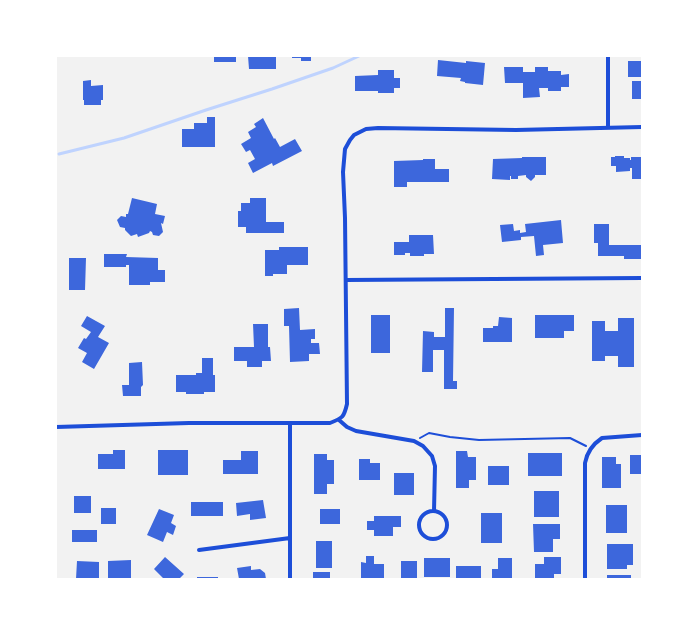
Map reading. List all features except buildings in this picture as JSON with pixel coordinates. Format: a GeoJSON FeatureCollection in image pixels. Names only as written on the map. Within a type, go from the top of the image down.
{"type":"FeatureCollection","features":[{"type":"Feature","properties":{"kind":"street"},"geometry":{"type":"LineString","coordinates":[[608,56],[608,128]]}},
{"type":"Feature","properties":{"kind":"street"},"geometry":{"type":"LineString","coordinates":[[56,427],[188,423],[290,424],[330,423],[339,420],[345,414],[347,404],[345,218],[342,172],[345,149],[354,135],[366,129],[378,128],[516,130],[642,127]]}},
{"type":"Feature","properties":{"kind":"street"},"geometry":{"type":"LineString","coordinates":[[346,280],[642,278]]}},
{"type":"Feature","properties":{"kind":"street"},"geometry":{"type":"LineString","coordinates":[[339,420],[347,427],[356,431],[414,441],[423,446],[432,456],[435,466],[434,511]]}},
{"type":"Feature","properties":{"kind":"street"},"geometry":{"type":"LineString","coordinates":[[290,424],[290,579]]}},
{"type":"Feature","properties":{"kind":"street"},"geometry":{"type":"LineString","coordinates":[[585,579],[586,457],[591,448],[602,438],[642,435]]}},
{"type":"Feature","properties":{"kind":"street"},"geometry":{"type":"LineString","coordinates":[[434,511],[441,513],[446,520],[447,527],[444,534],[437,538],[429,538],[422,534],[420,526],[421,518],[426,513],[434,511]]}},
{"type":"Feature","properties":{"kind":"street"},"geometry":{"type":"LineString","coordinates":[[199,550],[290,538]]}},
{"type":"Feature","properties":{"kind":"path"},"geometry":{"type":"LineString","coordinates":[[414,441],[429,433],[478,440],[570,438],[591,448]]}},
{"type":"Feature","properties":{"kind":"waterway"},"geometry":{"type":"LineString","coordinates":[[59,154],[124,138],[333,68],[359,56]]}}]}
